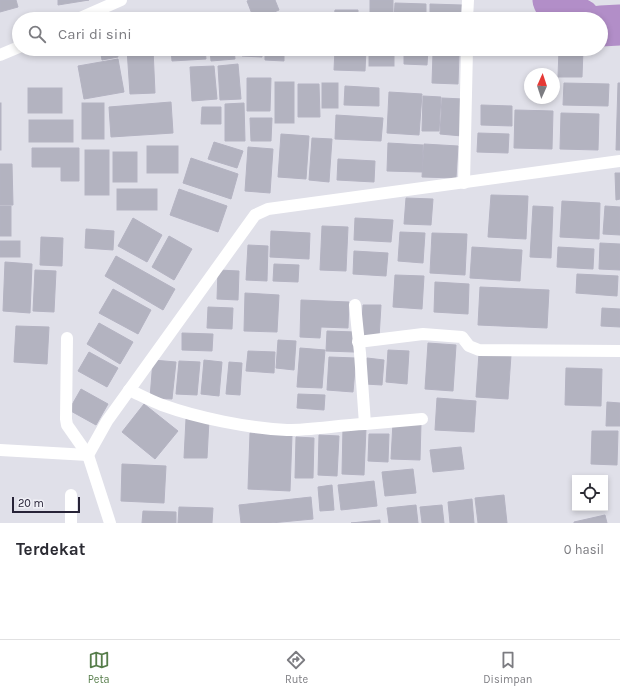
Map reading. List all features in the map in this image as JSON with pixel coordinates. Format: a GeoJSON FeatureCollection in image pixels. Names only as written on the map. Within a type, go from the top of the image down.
{"type":"FeatureCollection","features":[{"type":"Feature","properties":{"kind":"street"},"geometry":{"type":"LineString","coordinates":[[94,12],[121,0]]}},
{"type":"Feature","properties":{"kind":"street"},"geometry":{"type":"LineString","coordinates":[[467,12],[468,0]]}},
{"type":"Feature","properties":{"kind":"street"},"geometry":{"type":"LineString","coordinates":[[0,55],[12,50]]}},
{"type":"Feature","properties":{"kind":"street"},"geometry":{"type":"LineString","coordinates":[[464,183],[467,56]]}},
{"type":"Feature","properties":{"kind":"street"},"geometry":{"type":"LineString","coordinates":[[88,455],[107,421],[128,390],[255,215],[268,208],[620,161]]}},
{"type":"Feature","properties":{"kind":"street"},"geometry":{"type":"LineString","coordinates":[[355,305],[365,424]]}},
{"type":"Feature","properties":{"kind":"street"},"geometry":{"type":"LineString","coordinates":[[358,342],[422,334],[462,337],[469,346],[479,350],[620,351]]}},
{"type":"Feature","properties":{"kind":"street"},"geometry":{"type":"LineString","coordinates":[[68,338],[65,414],[67,425],[88,455],[110,523]]}},
{"type":"Feature","properties":{"kind":"street"},"geometry":{"type":"LineString","coordinates":[[128,390],[185,413],[250,426],[286,430],[422,419]]}},
{"type":"Feature","properties":{"kind":"street"},"geometry":{"type":"LineString","coordinates":[[0,450],[88,455]]}},
{"type":"Feature","properties":{"kind":"street"},"geometry":{"type":"LineString","coordinates":[[71,495],[71,523]]}},
{"type":"Feature","properties":{"kind":"building"},"geometry":{"type":"Polygon","coordinates":[[[0,0],[16,0],[18,7],[0,12],[0,0]]]}},
{"type":"Feature","properties":{"kind":"building"},"geometry":{"type":"Polygon","coordinates":[[[58,0],[89,0],[58,5],[58,0]]]}},
{"type":"Feature","properties":{"kind":"building"},"geometry":{"type":"Polygon","coordinates":[[[275,0],[279,10],[274,12],[251,12],[247,1],[275,0]]]}},
{"type":"Feature","properties":{"kind":"building"},"geometry":{"type":"Polygon","coordinates":[[[370,0],[393,0],[393,12],[370,12],[370,0]]]}},
{"type":"Feature","properties":{"kind":"building"},"geometry":{"type":"Polygon","coordinates":[[[395,3],[426,4],[426,12],[394,12],[395,3]]]}},
{"type":"Feature","properties":{"kind":"building"},"geometry":{"type":"Polygon","coordinates":[[[430,4],[462,5],[462,12],[430,12],[430,4]]]}},
{"type":"Feature","properties":{"kind":"building"},"geometry":{"type":"Polygon","coordinates":[[[335,10],[358,10],[358,12],[335,12],[335,10]]]}},
{"type":"Feature","properties":{"kind":"building"},"geometry":{"type":"Polygon","coordinates":[[[101,56],[118,57],[102,60],[101,56]]]}},
{"type":"Feature","properties":{"kind":"building"},"geometry":{"type":"Polygon","coordinates":[[[127,56],[153,56],[155,93],[130,94],[127,56]]]}},
{"type":"Feature","properties":{"kind":"building"},"geometry":{"type":"Polygon","coordinates":[[[172,56],[206,56],[206,59],[172,61],[172,56]]]}},
{"type":"Feature","properties":{"kind":"building"},"geometry":{"type":"Polygon","coordinates":[[[211,56],[235,56],[235,59],[211,61],[211,56]]]}},
{"type":"Feature","properties":{"kind":"building"},"geometry":{"type":"Polygon","coordinates":[[[265,56],[284,56],[284,61],[265,60],[265,56]]]}},
{"type":"Feature","properties":{"kind":"building"},"geometry":{"type":"Polygon","coordinates":[[[335,56],[366,56],[365,71],[334,70],[335,56]]]}},
{"type":"Feature","properties":{"kind":"building"},"geometry":{"type":"Polygon","coordinates":[[[369,56],[394,56],[394,66],[369,66],[369,56]]]}},
{"type":"Feature","properties":{"kind":"building"},"geometry":{"type":"Polygon","coordinates":[[[404,56],[428,56],[427,65],[404,64],[404,56]]]}},
{"type":"Feature","properties":{"kind":"building"},"geometry":{"type":"Polygon","coordinates":[[[433,56],[459,56],[458,84],[432,83],[433,56]]]}},
{"type":"Feature","properties":{"kind":"building"},"geometry":{"type":"Polygon","coordinates":[[[559,56],[583,56],[582,77],[560,77],[559,56]]]}},
{"type":"Feature","properties":{"kind":"building"},"geometry":{"type":"Polygon","coordinates":[[[118,59],[124,92],[84,99],[78,66],[118,59]]]}},
{"type":"Feature","properties":{"kind":"building"},"geometry":{"type":"Polygon","coordinates":[[[238,64],[241,99],[220,100],[218,66],[238,64]]]}},
{"type":"Feature","properties":{"kind":"building"},"geometry":{"type":"Polygon","coordinates":[[[214,66],[217,99],[192,101],[190,67],[214,66]]]}},
{"type":"Feature","properties":{"kind":"building"},"geometry":{"type":"Polygon","coordinates":[[[247,78],[271,78],[270,111],[247,111],[247,78]]]}},
{"type":"Feature","properties":{"kind":"building"},"geometry":{"type":"Polygon","coordinates":[[[275,82],[294,82],[294,123],[275,123],[275,82]]]}},
{"type":"Feature","properties":{"kind":"building"},"geometry":{"type":"Polygon","coordinates":[[[322,83],[338,83],[338,108],[322,108],[322,83]]]}},
{"type":"Feature","properties":{"kind":"building"},"geometry":{"type":"Polygon","coordinates":[[[564,83],[609,84],[608,106],[563,105],[564,83]]]}},
{"type":"Feature","properties":{"kind":"building"},"geometry":{"type":"Polygon","coordinates":[[[618,83],[620,83],[620,150],[616,150],[618,83]]]}},
{"type":"Feature","properties":{"kind":"building"},"geometry":{"type":"Polygon","coordinates":[[[298,84],[319,84],[320,117],[298,117],[298,84]]]}},
{"type":"Feature","properties":{"kind":"building"},"geometry":{"type":"Polygon","coordinates":[[[345,86],[379,88],[379,106],[344,105],[345,86]]]}},
{"type":"Feature","properties":{"kind":"building"},"geometry":{"type":"Polygon","coordinates":[[[28,88],[62,88],[62,113],[28,113],[28,88]]]}},
{"type":"Feature","properties":{"kind":"building"},"geometry":{"type":"Polygon","coordinates":[[[389,92],[422,94],[419,135],[387,133],[389,92]]]}},
{"type":"Feature","properties":{"kind":"building"},"geometry":{"type":"Polygon","coordinates":[[[423,96],[441,97],[439,131],[422,131],[423,96]]]}},
{"type":"Feature","properties":{"kind":"building"},"geometry":{"type":"Polygon","coordinates":[[[442,98],[463,99],[462,136],[440,134],[442,98]]]}},
{"type":"Feature","properties":{"kind":"building"},"geometry":{"type":"Polygon","coordinates":[[[171,102],[173,133],[111,137],[109,107],[171,102]]]}},
{"type":"Feature","properties":{"kind":"building"},"geometry":{"type":"Polygon","coordinates":[[[1,103],[1,150],[0,150],[1,103]]]}},
{"type":"Feature","properties":{"kind":"building"},"geometry":{"type":"Polygon","coordinates":[[[82,103],[104,103],[104,139],[82,139],[82,103]]]}},
{"type":"Feature","properties":{"kind":"building"},"geometry":{"type":"Polygon","coordinates":[[[244,103],[245,141],[225,141],[225,104],[244,103]]]}},
{"type":"Feature","properties":{"kind":"building"},"geometry":{"type":"Polygon","coordinates":[[[481,105],[512,106],[512,126],[481,125],[481,105]]]}},
{"type":"Feature","properties":{"kind":"building"},"geometry":{"type":"Polygon","coordinates":[[[202,107],[221,107],[221,124],[201,124],[202,107]]]}},
{"type":"Feature","properties":{"kind":"building"},"geometry":{"type":"Polygon","coordinates":[[[515,110],[553,111],[552,149],[514,148],[515,110]]]}},
{"type":"Feature","properties":{"kind":"building"},"geometry":{"type":"Polygon","coordinates":[[[561,113],[599,114],[598,150],[560,149],[561,113]]]}},
{"type":"Feature","properties":{"kind":"building"},"geometry":{"type":"Polygon","coordinates":[[[336,115],[383,118],[381,141],[335,139],[336,115]]]}},
{"type":"Feature","properties":{"kind":"building"},"geometry":{"type":"Polygon","coordinates":[[[250,118],[272,118],[271,141],[251,141],[250,118]]]}},
{"type":"Feature","properties":{"kind":"building"},"geometry":{"type":"Polygon","coordinates":[[[29,120],[73,120],[73,142],[29,142],[29,120]]]}},
{"type":"Feature","properties":{"kind":"building"},"geometry":{"type":"Polygon","coordinates":[[[478,133],[509,134],[508,153],[477,152],[478,133]]]}},
{"type":"Feature","properties":{"kind":"building"},"geometry":{"type":"Polygon","coordinates":[[[281,134],[309,136],[306,179],[278,177],[281,134]]]}},
{"type":"Feature","properties":{"kind":"building"},"geometry":{"type":"Polygon","coordinates":[[[312,138],[332,139],[329,182],[309,180],[312,138]]]}},
{"type":"Feature","properties":{"kind":"building"},"geometry":{"type":"Polygon","coordinates":[[[214,142],[243,151],[237,168],[208,159],[214,142]]]}},
{"type":"Feature","properties":{"kind":"building"},"geometry":{"type":"Polygon","coordinates":[[[388,143],[423,145],[422,172],[387,171],[388,143]]]}},
{"type":"Feature","properties":{"kind":"building"},"geometry":{"type":"Polygon","coordinates":[[[424,144],[458,146],[456,178],[422,177],[424,144]]]}},
{"type":"Feature","properties":{"kind":"building"},"geometry":{"type":"Polygon","coordinates":[[[147,146],[178,146],[178,173],[147,173],[147,146]]]}},
{"type":"Feature","properties":{"kind":"building"},"geometry":{"type":"Polygon","coordinates":[[[248,147],[273,149],[270,193],[245,191],[248,147]]]}},
{"type":"Feature","properties":{"kind":"building"},"geometry":{"type":"Polygon","coordinates":[[[32,148],[79,148],[79,181],[61,181],[61,167],[32,167],[32,148]]]}},
{"type":"Feature","properties":{"kind":"building"},"geometry":{"type":"Polygon","coordinates":[[[85,150],[109,150],[109,195],[85,195],[85,150]]]}},
{"type":"Feature","properties":{"kind":"building"},"geometry":{"type":"Polygon","coordinates":[[[113,152],[137,152],[137,182],[113,182],[113,152]]]}},
{"type":"Feature","properties":{"kind":"building"},"geometry":{"type":"Polygon","coordinates":[[[191,158],[238,174],[231,199],[183,183],[191,158]]]}},
{"type":"Feature","properties":{"kind":"building"},"geometry":{"type":"Polygon","coordinates":[[[338,159],[375,161],[374,182],[337,180],[338,159]]]}},
{"type":"Feature","properties":{"kind":"building"},"geometry":{"type":"Polygon","coordinates":[[[0,164],[12,164],[13,205],[0,205],[0,164]]]}},
{"type":"Feature","properties":{"kind":"building"},"geometry":{"type":"Polygon","coordinates":[[[615,173],[620,173],[620,199],[616,200],[615,173]]]}},
{"type":"Feature","properties":{"kind":"building"},"geometry":{"type":"Polygon","coordinates":[[[117,189],[157,189],[157,210],[117,210],[117,189]]]}},
{"type":"Feature","properties":{"kind":"building"},"geometry":{"type":"Polygon","coordinates":[[[179,189],[227,206],[218,232],[170,215],[179,189]]]}},
{"type":"Feature","properties":{"kind":"building"},"geometry":{"type":"Polygon","coordinates":[[[491,195],[528,196],[526,239],[488,237],[491,195]]]}},
{"type":"Feature","properties":{"kind":"building"},"geometry":{"type":"Polygon","coordinates":[[[406,198],[433,199],[431,225],[404,224],[406,198]]]}},
{"type":"Feature","properties":{"kind":"building"},"geometry":{"type":"Polygon","coordinates":[[[562,201],[600,203],[599,239],[560,237],[562,201]]]}},
{"type":"Feature","properties":{"kind":"building"},"geometry":{"type":"Polygon","coordinates":[[[0,206],[11,206],[11,236],[0,236],[0,206]]]}},
{"type":"Feature","properties":{"kind":"building"},"geometry":{"type":"Polygon","coordinates":[[[533,206],[553,207],[551,258],[530,257],[533,206]]]}},
{"type":"Feature","properties":{"kind":"building"},"geometry":{"type":"Polygon","coordinates":[[[605,206],[620,207],[620,235],[603,234],[605,206]]]}},
{"type":"Feature","properties":{"kind":"building"},"geometry":{"type":"Polygon","coordinates":[[[133,218],[162,235],[147,262],[118,246],[133,218]]]}},
{"type":"Feature","properties":{"kind":"building"},"geometry":{"type":"Polygon","coordinates":[[[355,218],[393,220],[391,242],[354,240],[355,218]]]}},
{"type":"Feature","properties":{"kind":"building"},"geometry":{"type":"Polygon","coordinates":[[[322,226],[348,227],[346,271],[320,270],[322,226]]]}},
{"type":"Feature","properties":{"kind":"building"},"geometry":{"type":"Polygon","coordinates":[[[86,229],[114,231],[113,250],[85,248],[86,229]]]}},
{"type":"Feature","properties":{"kind":"building"},"geometry":{"type":"Polygon","coordinates":[[[271,231],[310,233],[309,259],[270,257],[271,231]]]}},
{"type":"Feature","properties":{"kind":"building"},"geometry":{"type":"Polygon","coordinates":[[[400,232],[425,233],[423,263],[398,261],[400,232]]]}},
{"type":"Feature","properties":{"kind":"building"},"geometry":{"type":"Polygon","coordinates":[[[432,233],[467,234],[465,275],[430,273],[432,233]]]}},
{"type":"Feature","properties":{"kind":"building"},"geometry":{"type":"Polygon","coordinates":[[[169,236],[192,249],[174,280],[152,267],[169,236]]]}},
{"type":"Feature","properties":{"kind":"building"},"geometry":{"type":"Polygon","coordinates":[[[41,237],[63,238],[62,266],[40,265],[41,237]]]}},
{"type":"Feature","properties":{"kind":"building"},"geometry":{"type":"Polygon","coordinates":[[[0,241],[20,241],[20,257],[0,257],[0,241]]]}},
{"type":"Feature","properties":{"kind":"building"},"geometry":{"type":"Polygon","coordinates":[[[600,243],[620,244],[620,270],[599,269],[600,243]]]}},
{"type":"Feature","properties":{"kind":"building"},"geometry":{"type":"Polygon","coordinates":[[[248,245],[268,246],[267,281],[246,280],[248,245]]]}},
{"type":"Feature","properties":{"kind":"building"},"geometry":{"type":"Polygon","coordinates":[[[472,247],[522,250],[520,281],[470,278],[472,247]]]}},
{"type":"Feature","properties":{"kind":"building"},"geometry":{"type":"Polygon","coordinates":[[[558,247],[594,249],[593,269],[557,267],[558,247]]]}},
{"type":"Feature","properties":{"kind":"building"},"geometry":{"type":"Polygon","coordinates":[[[354,251],[388,253],[386,276],[353,274],[354,251]]]}},
{"type":"Feature","properties":{"kind":"building"},"geometry":{"type":"Polygon","coordinates":[[[116,256],[175,289],[163,310],[105,276],[116,256]]]}},
{"type":"Feature","properties":{"kind":"building"},"geometry":{"type":"Polygon","coordinates":[[[5,262],[32,264],[30,313],[3,311],[5,262]]]}},
{"type":"Feature","properties":{"kind":"building"},"geometry":{"type":"Polygon","coordinates":[[[274,264],[299,265],[298,282],[273,281],[274,264]]]}},
{"type":"Feature","properties":{"kind":"building"},"geometry":{"type":"Polygon","coordinates":[[[35,270],[56,271],[54,312],[33,311],[35,270]]]}},
{"type":"Feature","properties":{"kind":"building"},"geometry":{"type":"Polygon","coordinates":[[[218,270],[239,271],[238,300],[217,299],[218,270]]]}},
{"type":"Feature","properties":{"kind":"building"},"geometry":{"type":"Polygon","coordinates":[[[577,274],[618,276],[617,296],[576,293],[577,274]]]}},
{"type":"Feature","properties":{"kind":"building"},"geometry":{"type":"Polygon","coordinates":[[[395,275],[424,276],[422,309],[393,307],[395,275]]]}},
{"type":"Feature","properties":{"kind":"building"},"geometry":{"type":"Polygon","coordinates":[[[435,282],[469,284],[468,314],[434,312],[435,282]]]}},
{"type":"Feature","properties":{"kind":"building"},"geometry":{"type":"Polygon","coordinates":[[[480,287],[549,290],[547,328],[478,325],[480,287]]]}},
{"type":"Feature","properties":{"kind":"building"},"geometry":{"type":"Polygon","coordinates":[[[113,289],[151,310],[138,334],[99,313],[113,289]]]}},
{"type":"Feature","properties":{"kind":"building"},"geometry":{"type":"Polygon","coordinates":[[[245,293],[279,295],[277,332],[244,331],[245,293]]]}},
{"type":"Feature","properties":{"kind":"building"},"geometry":{"type":"Polygon","coordinates":[[[301,300],[349,302],[348,328],[321,327],[320,338],[300,337],[301,300]]]}},
{"type":"Feature","properties":{"kind":"building"},"geometry":{"type":"Polygon","coordinates":[[[363,305],[381,305],[379,338],[361,337],[363,305]]]}},
{"type":"Feature","properties":{"kind":"building"},"geometry":{"type":"Polygon","coordinates":[[[208,307],[233,308],[232,329],[207,328],[208,307]]]}},
{"type":"Feature","properties":{"kind":"building"},"geometry":{"type":"Polygon","coordinates":[[[602,308],[620,309],[620,327],[601,326],[602,308]]]}},
{"type":"Feature","properties":{"kind":"building"},"geometry":{"type":"Polygon","coordinates":[[[99,323],[133,342],[120,364],[87,344],[99,323]]]}},
{"type":"Feature","properties":{"kind":"building"},"geometry":{"type":"Polygon","coordinates":[[[16,326],[49,327],[47,364],[14,362],[16,326]]]}},
{"type":"Feature","properties":{"kind":"building"},"geometry":{"type":"Polygon","coordinates":[[[327,331],[355,332],[354,352],[326,351],[327,331]]]}},
{"type":"Feature","properties":{"kind":"building"},"geometry":{"type":"Polygon","coordinates":[[[182,333],[213,334],[212,351],[182,350],[182,333]]]}},
{"type":"Feature","properties":{"kind":"building"},"geometry":{"type":"Polygon","coordinates":[[[278,340],[296,341],[294,370],[276,368],[278,340]]]}},
{"type":"Feature","properties":{"kind":"building"},"geometry":{"type":"Polygon","coordinates":[[[428,343],[456,345],[453,391],[425,389],[428,343]]]}},
{"type":"Feature","properties":{"kind":"building"},"geometry":{"type":"Polygon","coordinates":[[[300,348],[325,350],[322,388],[297,387],[300,348]]]}},
{"type":"Feature","properties":{"kind":"building"},"geometry":{"type":"Polygon","coordinates":[[[388,350],[409,351],[407,384],[386,382],[388,350]]]}},
{"type":"Feature","properties":{"kind":"building"},"geometry":{"type":"Polygon","coordinates":[[[248,351],[275,352],[274,373],[246,371],[248,351]]]}},
{"type":"Feature","properties":{"kind":"building"},"geometry":{"type":"Polygon","coordinates":[[[89,352],[118,368],[107,387],[78,371],[89,352]]]}},
{"type":"Feature","properties":{"kind":"building"},"geometry":{"type":"Polygon","coordinates":[[[479,353],[511,355],[508,399],[476,397],[479,353]]]}},
{"type":"Feature","properties":{"kind":"building"},"geometry":{"type":"Polygon","coordinates":[[[329,357],[356,358],[353,392],[327,390],[329,357]]]}},
{"type":"Feature","properties":{"kind":"building"},"geometry":{"type":"Polygon","coordinates":[[[367,358],[384,360],[382,385],[365,384],[367,358]]]}},
{"type":"Feature","properties":{"kind":"building"},"geometry":{"type":"Polygon","coordinates":[[[153,360],[176,362],[172,399],[150,398],[153,360]]]}},
{"type":"Feature","properties":{"kind":"building"},"geometry":{"type":"Polygon","coordinates":[[[204,360],[222,362],[219,396],[201,394],[204,360]]]}},
{"type":"Feature","properties":{"kind":"building"},"geometry":{"type":"Polygon","coordinates":[[[179,361],[200,362],[197,395],[176,394],[179,361]]]}},
{"type":"Feature","properties":{"kind":"building"},"geometry":{"type":"Polygon","coordinates":[[[229,362],[242,363],[240,395],[226,394],[229,362]]]}},
{"type":"Feature","properties":{"kind":"building"},"geometry":{"type":"Polygon","coordinates":[[[566,368],[602,369],[601,406],[565,405],[566,368]]]}},
{"type":"Feature","properties":{"kind":"building"},"geometry":{"type":"Polygon","coordinates":[[[81,389],[108,404],[96,425],[69,410],[81,389]]]}},
{"type":"Feature","properties":{"kind":"building"},"geometry":{"type":"Polygon","coordinates":[[[298,394],[325,395],[324,410],[297,408],[298,394]]]}},
{"type":"Feature","properties":{"kind":"building"},"geometry":{"type":"Polygon","coordinates":[[[437,398],[476,401],[474,432],[435,430],[437,398]]]}},
{"type":"Feature","properties":{"kind":"building"},"geometry":{"type":"Polygon","coordinates":[[[607,402],[620,403],[620,426],[606,426],[607,402]]]}},
{"type":"Feature","properties":{"kind":"building"},"geometry":{"type":"Polygon","coordinates":[[[144,404],[178,431],[155,459],[122,432],[144,404]]]}},
{"type":"Feature","properties":{"kind":"building"},"geometry":{"type":"Polygon","coordinates":[[[186,419],[209,420],[207,458],[184,458],[186,419]]]}},
{"type":"Feature","properties":{"kind":"building"},"geometry":{"type":"Polygon","coordinates":[[[393,422],[421,423],[420,460],[391,459],[393,422]]]}},
{"type":"Feature","properties":{"kind":"building"},"geometry":{"type":"Polygon","coordinates":[[[343,427],[366,428],[364,475],[342,474],[343,427]]]}},
{"type":"Feature","properties":{"kind":"building"},"geometry":{"type":"Polygon","coordinates":[[[592,431],[618,431],[617,465],[591,464],[592,431]]]}},
{"type":"Feature","properties":{"kind":"building"},"geometry":{"type":"Polygon","coordinates":[[[250,433],[292,435],[290,491],[248,489],[250,433]]]}},
{"type":"Feature","properties":{"kind":"building"},"geometry":{"type":"Polygon","coordinates":[[[369,434],[389,434],[388,462],[368,461],[369,434]]]}},
{"type":"Feature","properties":{"kind":"building"},"geometry":{"type":"Polygon","coordinates":[[[319,435],[339,436],[337,476],[318,475],[319,435]]]}},
{"type":"Feature","properties":{"kind":"building"},"geometry":{"type":"Polygon","coordinates":[[[296,437],[314,438],[313,478],[295,478],[296,437]]]}},
{"type":"Feature","properties":{"kind":"building"},"geometry":{"type":"Polygon","coordinates":[[[461,447],[464,469],[433,472],[430,450],[461,447]]]}},
{"type":"Feature","properties":{"kind":"building"},"geometry":{"type":"Polygon","coordinates":[[[122,464],[166,466],[164,503],[121,501],[122,464]]]}},
{"type":"Feature","properties":{"kind":"building"},"geometry":{"type":"Polygon","coordinates":[[[413,469],[416,493],[385,496],[382,472],[413,469]]]}},
{"type":"Feature","properties":{"kind":"building"},"geometry":{"type":"Polygon","coordinates":[[[374,481],[377,506],[341,510],[338,485],[374,481]]]}},
{"type":"Feature","properties":{"kind":"building"},"geometry":{"type":"Polygon","coordinates":[[[332,485],[334,510],[320,511],[318,487],[332,485]]]}},
{"type":"Feature","properties":{"kind":"building"},"geometry":{"type":"Polygon","coordinates":[[[504,495],[507,523],[478,523],[475,498],[504,495]]]}},
{"type":"Feature","properties":{"kind":"building"},"geometry":{"type":"Polygon","coordinates":[[[311,497],[313,519],[271,523],[241,523],[239,505],[311,497]]]}},
{"type":"Feature","properties":{"kind":"building"},"geometry":{"type":"Polygon","coordinates":[[[472,499],[474,523],[450,523],[448,502],[472,499]]]}},
{"type":"Feature","properties":{"kind":"building"},"geometry":{"type":"Polygon","coordinates":[[[416,505],[418,523],[389,523],[387,508],[416,505]]]}},
{"type":"Feature","properties":{"kind":"building"},"geometry":{"type":"Polygon","coordinates":[[[442,505],[444,523],[422,523],[420,507],[442,505]]]}},
{"type":"Feature","properties":{"kind":"building"},"geometry":{"type":"Polygon","coordinates":[[[179,507],[213,508],[212,523],[178,523],[179,507]]]}},
{"type":"Feature","properties":{"kind":"building"},"geometry":{"type":"Polygon","coordinates":[[[143,511],[176,512],[176,523],[142,523],[143,511]]]}},
{"type":"Feature","properties":{"kind":"building"},"geometry":{"type":"Polygon","coordinates":[[[605,515],[607,523],[574,523],[574,522],[605,515]]]}},
{"type":"Feature","properties":{"kind":"building"},"geometry":{"type":"Polygon","coordinates":[[[380,520],[380,523],[351,523],[380,520]]]}},
{"type":"Feature","properties":{"kind":"waterway"},"geometry":{"type":"LineString","coordinates":[[553,0],[557,8],[565,12]]}},
{"type":"Feature","properties":{"kind":"waterway"},"geometry":{"type":"LineString","coordinates":[[608,26],[620,25]]}}]}
